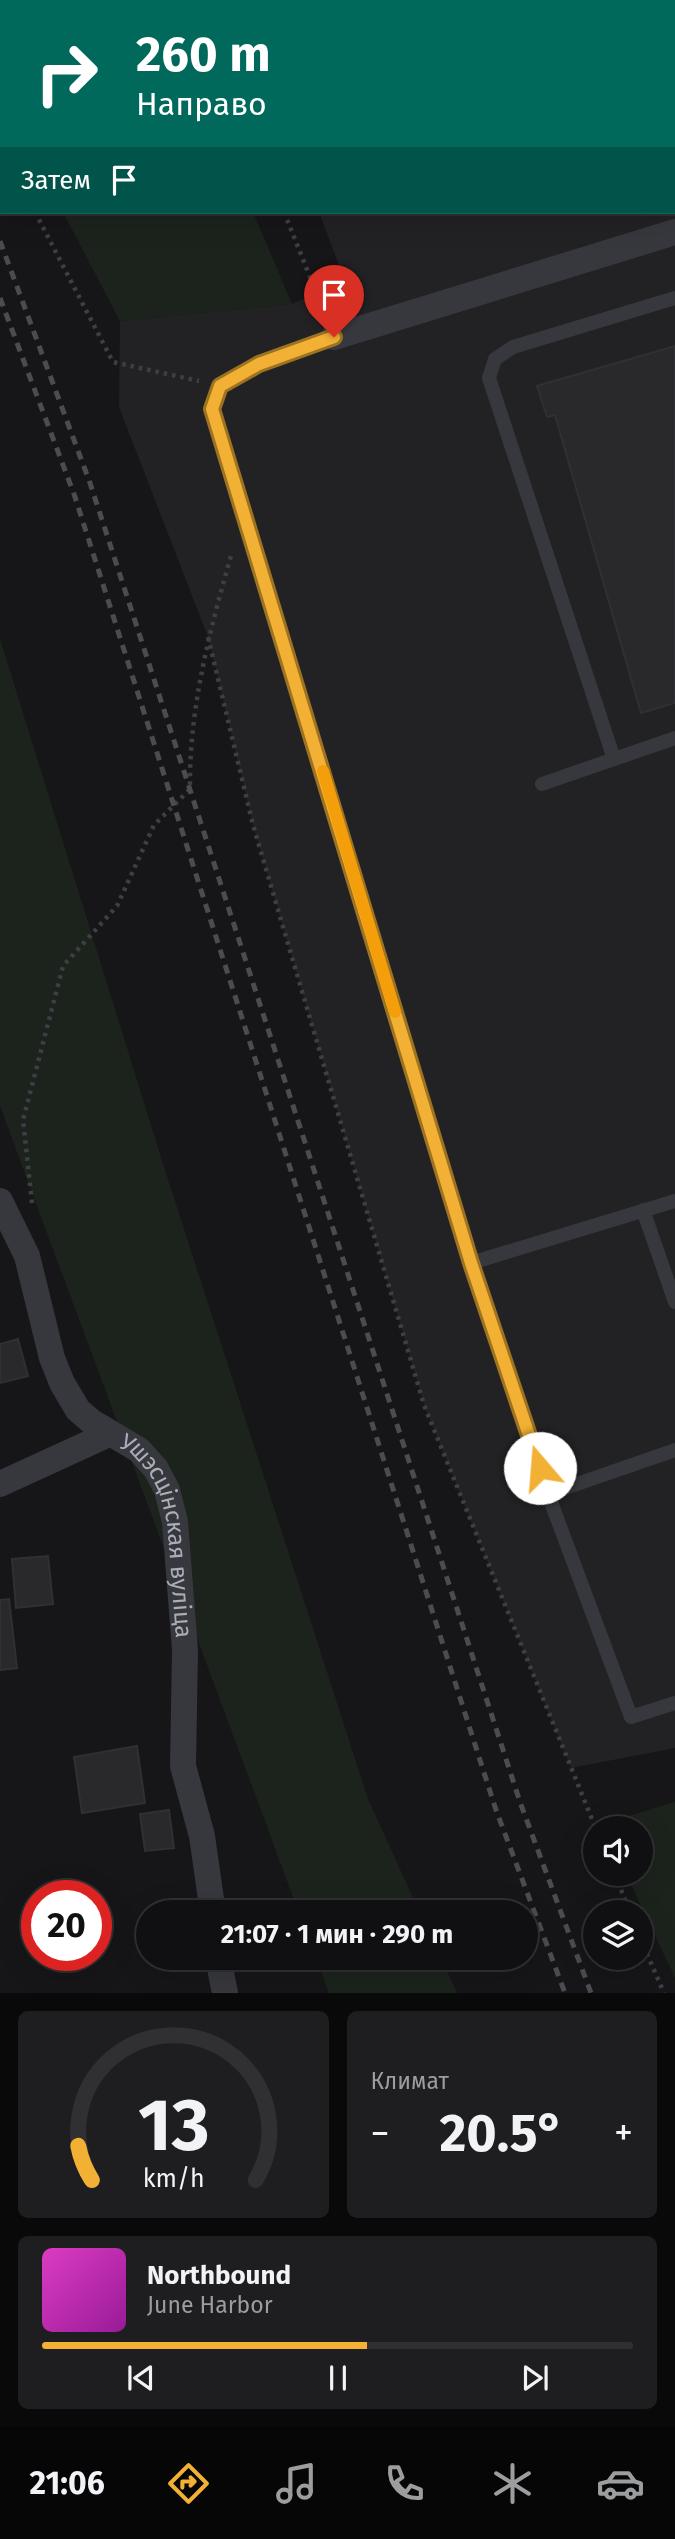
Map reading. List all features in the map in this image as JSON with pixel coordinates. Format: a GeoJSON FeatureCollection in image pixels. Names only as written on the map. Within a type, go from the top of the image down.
{"type":"FeatureCollection","features":[{"type":"Feature","properties":{"kind":"street"},"geometry":{"type":"LineString","coordinates":[[334,337],[675,233]]}},
{"type":"Feature","properties":{"kind":"street","name":"Ушэсцінская вуліца"},"geometry":{"type":"LineString","coordinates":[[0,1201],[27,1256],[52,1357],[62,1383],[78,1410],[108,1434],[139,1450],[156,1469],[167,1490],[175,1522],[185,1650],[183,1766],[202,1836],[212,1900]]}},
{"type":"Feature","properties":{"kind":"street"},"geometry":{"type":"LineString","coordinates":[[0,1483],[108,1434]]}},
{"type":"Feature","properties":{"kind":"street"},"geometry":{"type":"LineString","coordinates":[[220,1970],[225,1993]]}},
{"type":"Feature","properties":{"kind":"lane"},"geometry":{"type":"LineString","coordinates":[[614,759],[489,378],[495,359],[513,347],[675,298]]}},
{"type":"Feature","properties":{"kind":"lane"},"geometry":{"type":"LineString","coordinates":[[334,337],[259,364],[220,386],[212,409],[471,1263],[548,1494],[631,1717],[675,1703]]}},
{"type":"Feature","properties":{"kind":"lane"},"geometry":{"type":"LineString","coordinates":[[542,783],[675,738]]}},
{"type":"Feature","properties":{"kind":"lane"},"geometry":{"type":"LineString","coordinates":[[471,1263],[675,1201]]}},
{"type":"Feature","properties":{"kind":"lane"},"geometry":{"type":"LineString","coordinates":[[643,1210],[675,1302]]}},
{"type":"Feature","properties":{"kind":"lane"},"geometry":{"type":"LineString","coordinates":[[548,1494],[675,1450]]}},
{"type":"Feature","properties":{"kind":"path"},"geometry":{"type":"LineString","coordinates":[[36,214],[113,362],[220,386]]}},
{"type":"Feature","properties":{"kind":"path"},"geometry":{"type":"LineString","coordinates":[[285,214],[334,337]]}},
{"type":"Feature","properties":{"kind":"path"},"geometry":{"type":"LineString","coordinates":[[32,1199],[23,1120],[63,965],[117,906],[154,825],[190,789],[190,740],[208,637],[243,510]]}},
{"type":"Feature","properties":{"kind":"path"},"geometry":{"type":"LineString","coordinates":[[208,637],[253,825],[424,1405],[591,1816]]}},
{"type":"Feature","properties":{"kind":"path"},"geometry":{"type":"LineString","coordinates":[[653,1968],[664,1993]]}},
{"type":"Feature","properties":{"kind":"shaded area"},"geometry":{"type":"Polygon","coordinates":[[[64,214],[254,214],[292,304],[120,321],[64,214]]]}},
{"type":"Feature","properties":{"kind":"shaded area"},"geometry":{"type":"Polygon","coordinates":[[[320,214],[675,214],[675,1748],[571,1768],[424,1405],[253,825],[208,637],[119,407],[120,321],[292,304],[345,281],[320,214]]]}},
{"type":"Feature","properties":{"kind":"shaded area"},"geometry":{"type":"Polygon","coordinates":[[[0,639],[164,1167],[368,1799],[414,1900],[294,1900],[0,1106],[0,639]]]}},
{"type":"Feature","properties":{"kind":"shaded area"},"geometry":{"type":"Polygon","coordinates":[[[675,1802],[675,1978],[653,1931],[653,1900],[638,1900],[632,1886],[653,1886],[653,1816],[629,1816],[675,1802]]]}},
{"type":"Feature","properties":{"kind":"shaded area"},"geometry":{"type":"Polygon","coordinates":[[[320,1970],[446,1970],[457,1993],[329,1993],[320,1970]]]}},
{"type":"Feature","properties":{"kind":"building"},"geometry":{"type":"Polygon","coordinates":[[[675,346],[675,703],[641,713],[555,415],[547,417],[537,386],[675,346]]]}},
{"type":"Feature","properties":{"kind":"building"},"geometry":{"type":"Polygon","coordinates":[[[18,1339],[28,1376],[0,1383],[0,1344],[18,1339]]]}},
{"type":"Feature","properties":{"kind":"building"},"geometry":{"type":"Polygon","coordinates":[[[48,1556],[53,1604],[16,1608],[12,1559],[48,1556]]]}},
{"type":"Feature","properties":{"kind":"building"},"geometry":{"type":"Polygon","coordinates":[[[9,1599],[17,1668],[0,1670],[0,1600],[9,1599]]]}},
{"type":"Feature","properties":{"kind":"building"},"geometry":{"type":"Polygon","coordinates":[[[137,1746],[145,1803],[82,1813],[74,1757],[137,1746]]]}},
{"type":"Feature","properties":{"kind":"building"},"geometry":{"type":"Polygon","coordinates":[[[169,1810],[174,1848],[145,1851],[140,1814],[169,1810]]]}},
{"type":"Feature","properties":{"kind":"railway"},"geometry":{"type":"LineString","coordinates":[[0,241],[90,483],[520,1802],[591,1993]]}},
{"type":"Feature","properties":{"kind":"railway"},"geometry":{"type":"LineString","coordinates":[[0,298],[74,494],[496,1810],[565,1993]]}},
{"type":"Feature","properties":{"kind":"slow traffic"},"geometry":{"type":"LineString","coordinates":[[323,771],[395,1012]]}},
{"type":"Feature","properties":{"kind":"route"},"geometry":{"type":"LineString","coordinates":[[334,337],[259,364],[220,386],[212,409],[471,1263],[540,1468]]}}]}
